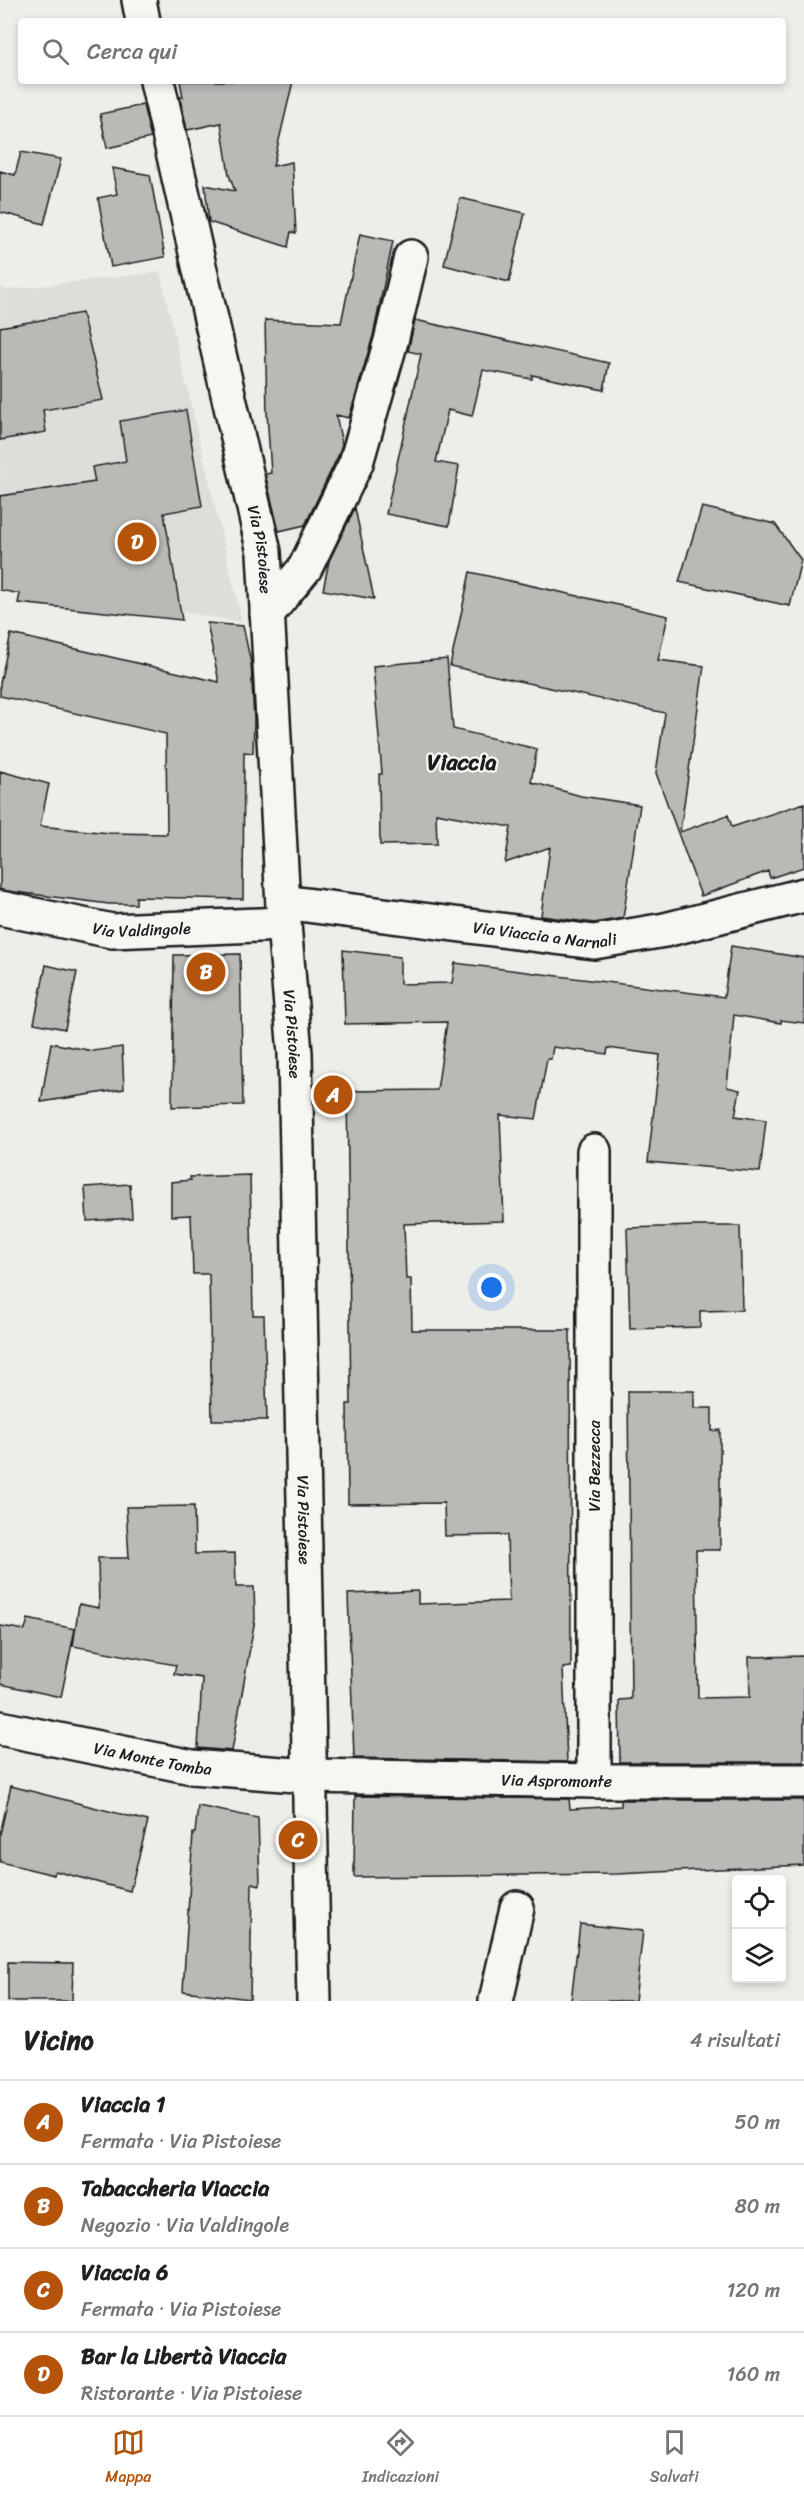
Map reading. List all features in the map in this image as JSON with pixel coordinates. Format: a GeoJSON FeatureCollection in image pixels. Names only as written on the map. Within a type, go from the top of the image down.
{"type":"FeatureCollection","features":[{"type":"Feature","properties":{"kind":"street"},"geometry":{"type":"LineString","coordinates":[[139,0],[143,18]]}},
{"type":"Feature","properties":{"kind":"street","name":"Via Pistoiese"},"geometry":{"type":"LineString","coordinates":[[158,84],[264,552],[284,913],[295,1053],[314,2001]]}},
{"type":"Feature","properties":{"kind":"street"},"geometry":{"type":"LineString","coordinates":[[267,614],[305,568],[356,463],[411,257]]}},
{"type":"Feature","properties":{"kind":"street","name":"Via Viaccia a Narnali"},"geometry":{"type":"LineString","coordinates":[[284,913],[594,942],[665,930],[804,895]]}},
{"type":"Feature","properties":{"kind":"street","name":"Via Valdingole"},"geometry":{"type":"LineString","coordinates":[[0,908],[112,931],[284,913]]}},
{"type":"Feature","properties":{"kind":"street","name":"Via Bezzecca"},"geometry":{"type":"LineString","coordinates":[[594,1150],[594,1781]]}},
{"type":"Feature","properties":{"kind":"street","name":"Via Monte Tomba"},"geometry":{"type":"LineString","coordinates":[[0,1728],[192,1767],[309,1776]]}},
{"type":"Feature","properties":{"kind":"street","name":"Via Aspromonte"},"geometry":{"type":"LineString","coordinates":[[309,1776],[594,1781],[804,1781]]}},
{"type":"Feature","properties":{"kind":"street"},"geometry":{"type":"LineString","coordinates":[[496,2001],[517,1908]]}},
{"type":"Feature","properties":{"kind":"shaded area"},"geometry":{"type":"Polygon","coordinates":[[[160,272],[242,622],[0,582],[0,287],[6,290],[160,272]]]}},
{"type":"Feature","properties":{"kind":"building"},"geometry":{"type":"Polygon","coordinates":[[[181,84],[292,84],[273,166],[292,162],[296,233],[291,232],[288,247],[209,222],[205,185],[235,191],[229,175],[221,123],[187,130],[180,97],[183,97],[181,84]]]}},
{"type":"Feature","properties":{"kind":"building"},"geometry":{"type":"Polygon","coordinates":[[[143,105],[151,138],[107,148],[100,114],[143,105]]]}},
{"type":"Feature","properties":{"kind":"building"},"geometry":{"type":"Polygon","coordinates":[[[21,152],[61,159],[44,224],[0,212],[0,171],[15,175],[21,152]]]}},
{"type":"Feature","properties":{"kind":"building"},"geometry":{"type":"Polygon","coordinates":[[[112,168],[150,175],[165,257],[111,267],[98,198],[117,194],[112,168]]]}},
{"type":"Feature","properties":{"kind":"building"},"geometry":{"type":"Polygon","coordinates":[[[460,198],[525,213],[509,282],[444,265],[460,198]]]}},
{"type":"Feature","properties":{"kind":"building"},"geometry":{"type":"Polygon","coordinates":[[[360,234],[393,241],[373,336],[349,418],[336,415],[342,444],[305,525],[279,531],[265,474],[271,473],[265,320],[341,323],[360,234]]]}},
{"type":"Feature","properties":{"kind":"building"},"geometry":{"type":"Polygon","coordinates":[[[82,313],[103,400],[43,410],[46,432],[0,440],[0,327],[82,313]]]}},
{"type":"Feature","properties":{"kind":"building"},"geometry":{"type":"Polygon","coordinates":[[[415,320],[609,363],[604,390],[532,375],[532,379],[483,370],[472,416],[448,410],[436,462],[459,466],[449,526],[386,514],[421,354],[408,351],[415,320]]]}},
{"type":"Feature","properties":{"kind":"building"},"geometry":{"type":"Polygon","coordinates":[[[186,410],[202,506],[164,513],[182,620],[18,603],[20,594],[0,590],[0,496],[95,482],[92,467],[126,461],[120,421],[186,410]]]}},
{"type":"Feature","properties":{"kind":"building"},"geometry":{"type":"Polygon","coordinates":[[[702,507],[775,524],[801,560],[790,606],[679,582],[702,507]]]}},
{"type":"Feature","properties":{"kind":"building"},"geometry":{"type":"Polygon","coordinates":[[[355,508],[374,599],[323,590],[329,561],[355,508]]]}},
{"type":"Feature","properties":{"kind":"building"},"geometry":{"type":"Polygon","coordinates":[[[470,572],[668,616],[658,660],[704,666],[680,832],[728,815],[732,827],[804,803],[804,867],[770,878],[768,871],[701,896],[656,773],[665,713],[450,666],[470,572]]]}},
{"type":"Feature","properties":{"kind":"building"},"geometry":{"type":"Polygon","coordinates":[[[207,623],[243,626],[251,663],[253,753],[244,752],[243,899],[136,897],[136,904],[109,904],[0,890],[0,771],[49,784],[40,826],[109,833],[167,834],[166,734],[0,696],[0,683],[11,634],[219,682],[207,623]]]}},
{"type":"Feature","properties":{"kind":"building"},"geometry":{"type":"Polygon","coordinates":[[[447,659],[453,729],[537,749],[531,782],[581,796],[640,805],[623,918],[594,923],[541,916],[550,847],[505,863],[511,827],[436,813],[437,844],[380,845],[379,774],[382,774],[373,666],[447,659]]]}},
{"type":"Feature","properties":{"kind":"building"},"geometry":{"type":"Polygon","coordinates":[[[731,946],[804,958],[804,1023],[781,1020],[781,1023],[734,1015],[727,1087],[740,1090],[735,1116],[766,1120],[760,1172],[648,1162],[660,1055],[608,1048],[607,1054],[553,1047],[551,1059],[547,1059],[536,1119],[500,1115],[504,1221],[404,1224],[406,1279],[411,1279],[412,1330],[570,1330],[571,1667],[563,1668],[567,1762],[354,1758],[348,1594],[418,1591],[418,1604],[509,1601],[507,1535],[445,1536],[444,1503],[348,1504],[347,1404],[351,1404],[347,1091],[437,1090],[447,1022],[345,1024],[343,950],[400,957],[400,984],[452,983],[455,963],[724,997],[731,946]]]}},
{"type":"Feature","properties":{"kind":"building"},"geometry":{"type":"Polygon","coordinates":[[[240,954],[243,1105],[172,1107],[174,955],[240,954]]]}},
{"type":"Feature","properties":{"kind":"building"},"geometry":{"type":"Polygon","coordinates":[[[46,965],[77,972],[65,1029],[34,1023],[46,965]]]}},
{"type":"Feature","properties":{"kind":"building"},"geometry":{"type":"Polygon","coordinates":[[[51,1043],[93,1051],[122,1047],[124,1089],[41,1102],[51,1043]]]}},
{"type":"Feature","properties":{"kind":"building"},"geometry":{"type":"Polygon","coordinates":[[[250,1175],[253,1315],[264,1315],[267,1420],[212,1420],[209,1274],[193,1274],[191,1215],[171,1216],[171,1182],[191,1180],[190,1177],[250,1175]]]}},
{"type":"Feature","properties":{"kind":"building"},"geometry":{"type":"Polygon","coordinates":[[[130,1184],[132,1218],[87,1221],[85,1187],[130,1184]]]}},
{"type":"Feature","properties":{"kind":"building"},"geometry":{"type":"Polygon","coordinates":[[[740,1226],[742,1310],[700,1311],[700,1327],[630,1329],[627,1228],[740,1226]]]}},
{"type":"Feature","properties":{"kind":"building"},"geometry":{"type":"Polygon","coordinates":[[[628,1391],[694,1391],[694,1408],[712,1408],[712,1431],[720,1430],[720,1550],[696,1550],[698,1698],[750,1697],[749,1657],[804,1656],[804,1762],[620,1762],[619,1700],[631,1699],[628,1391]]]}},
{"type":"Feature","properties":{"kind":"building"},"geometry":{"type":"Polygon","coordinates":[[[194,1506],[195,1554],[235,1553],[236,1587],[254,1587],[255,1619],[232,1751],[198,1748],[202,1678],[174,1674],[176,1665],[73,1646],[79,1604],[99,1608],[98,1558],[129,1558],[126,1507],[194,1506]]]}},
{"type":"Feature","properties":{"kind":"building"},"geometry":{"type":"Polygon","coordinates":[[[28,1619],[75,1629],[61,1697],[0,1684],[0,1626],[25,1630],[28,1619]]]}},
{"type":"Feature","properties":{"kind":"building"},"geometry":{"type":"Polygon","coordinates":[[[11,1786],[148,1821],[130,1891],[55,1871],[54,1875],[0,1862],[0,1834],[11,1786]]]}},
{"type":"Feature","properties":{"kind":"building"},"geometry":{"type":"Polygon","coordinates":[[[355,1796],[569,1799],[570,1809],[621,1806],[621,1800],[804,1800],[804,1865],[617,1874],[354,1877],[355,1796]]]}},
{"type":"Feature","properties":{"kind":"building"},"geometry":{"type":"Polygon","coordinates":[[[198,1806],[258,1818],[260,1885],[252,1883],[250,1999],[183,1991],[193,1833],[195,1833],[198,1806]]]}},
{"type":"Feature","properties":{"kind":"building"},"geometry":{"type":"Polygon","coordinates":[[[580,1924],[643,1931],[635,2001],[571,2001],[580,1924]]]}},
{"type":"Feature","properties":{"kind":"building"},"geometry":{"type":"Polygon","coordinates":[[[8,1962],[73,1963],[72,2001],[8,2001],[8,1962]]]}},
{"type":"Feature","properties":{"kind":"place","name":"Bar la Libertà Viaccia"},"geometry":{"type":"Point","coordinates":[137,542]}},
{"type":"Feature","properties":{"kind":"place","name":"Tabaccheria Viaccia"},"geometry":{"type":"Point","coordinates":[206,972]}},
{"type":"Feature","properties":{"kind":"place","name":"Viaccia 1"},"geometry":{"type":"Point","coordinates":[333,1095]}},
{"type":"Feature","properties":{"kind":"place","name":"Viaccia 6"},"geometry":{"type":"Point","coordinates":[298,1840]}},
{"type":"Feature","properties":{"kind":"district","name":"Viaccia"},"geometry":{"type":"Point","coordinates":[462,762]}}]}
